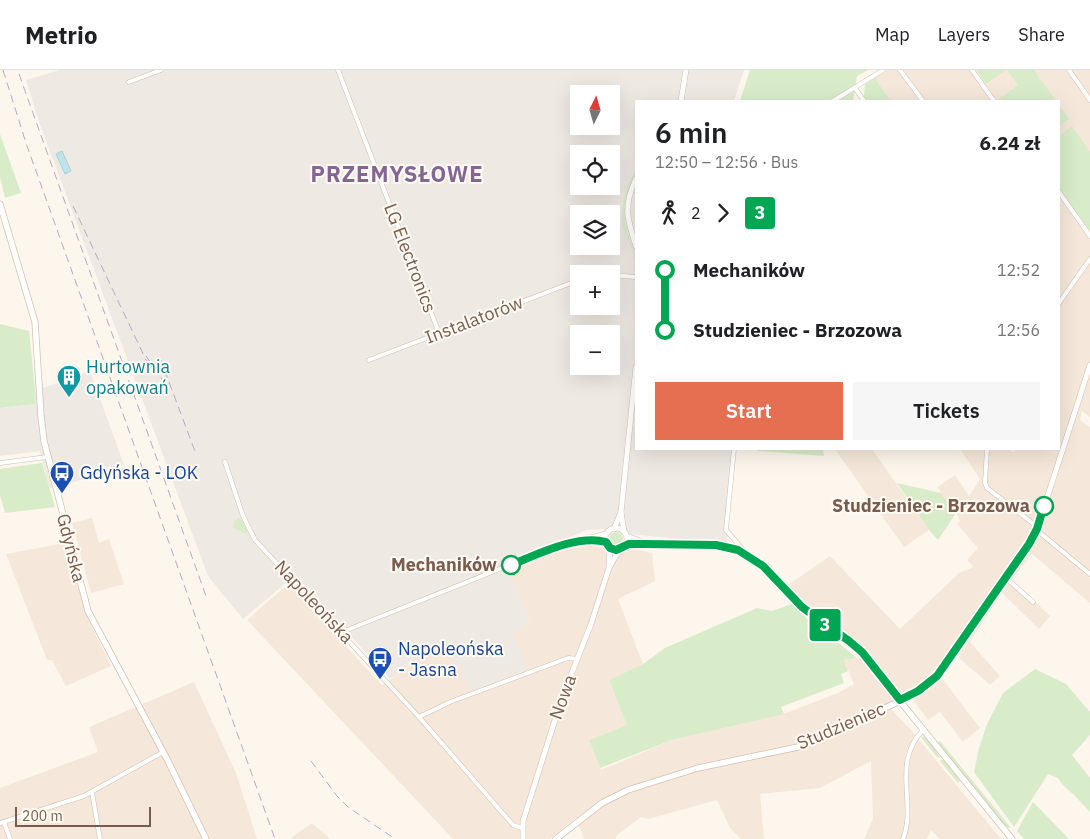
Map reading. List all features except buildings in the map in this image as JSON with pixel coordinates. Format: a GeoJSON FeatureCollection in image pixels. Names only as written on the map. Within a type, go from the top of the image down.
{"type":"FeatureCollection","features":[{"type":"Feature","properties":{"kind":"main road","name":"Gdyńska"},"geometry":{"type":"LineString","coordinates":[[0,204],[35,322],[41,416],[47,457],[88,611],[163,752],[206,839]]}},
{"type":"Feature","properties":{"kind":"main road"},"geometry":{"type":"LineString","coordinates":[[900,700],[1012,839]]}},
{"type":"Feature","properties":{"kind":"main road","name":"Studzieniec"},"geometry":{"type":"LineString","coordinates":[[556,839],[602,803],[628,790],[698,768],[798,747],[900,700]]}},
{"type":"Feature","properties":{"kind":"street"},"geometry":{"type":"LineString","coordinates":[[129,82],[161,70]]}},
{"type":"Feature","properties":{"kind":"street","name":"LG Electronics"},"geometry":{"type":"LineString","coordinates":[[338,70],[439,333]]}},
{"type":"Feature","properties":{"kind":"street"},"geometry":{"type":"LineString","coordinates":[[681,100],[686,70]]}},
{"type":"Feature","properties":{"kind":"street"},"geometry":{"type":"LineString","coordinates":[[835,100],[883,70]]}},
{"type":"Feature","properties":{"kind":"street"},"geometry":{"type":"LineString","coordinates":[[900,70],[922,100]]}},
{"type":"Feature","properties":{"kind":"street"},"geometry":{"type":"LineString","coordinates":[[972,70],[993,100]]}},
{"type":"Feature","properties":{"kind":"street"},"geometry":{"type":"LineString","coordinates":[[1069,70],[1090,100]]}},
{"type":"Feature","properties":{"kind":"street"},"geometry":{"type":"LineString","coordinates":[[855,88],[863,100]]}},
{"type":"Feature","properties":{"kind":"street"},"geometry":{"type":"LineString","coordinates":[[635,180],[627,206],[635,243]]}},
{"type":"Feature","properties":{"kind":"street"},"geometry":{"type":"LineString","coordinates":[[1060,193],[1090,236]]}},
{"type":"Feature","properties":{"kind":"street"},"geometry":{"type":"LineString","coordinates":[[1060,299],[1090,259]]}},
{"type":"Feature","properties":{"kind":"street"},"geometry":{"type":"LineString","coordinates":[[620,276],[635,277]]}},
{"type":"Feature","properties":{"kind":"street","name":"Instalatorów"},"geometry":{"type":"LineString","coordinates":[[369,360],[570,283]]}},
{"type":"Feature","properties":{"kind":"street","name":"Studzieniec"},"geometry":{"type":"LineString","coordinates":[[900,700],[918,691],[937,676],[1029,544],[1037,529],[1090,365]]}},
{"type":"Feature","properties":{"kind":"street"},"geometry":{"type":"LineString","coordinates":[[621,548],[625,534],[621,512],[635,377]]}},
{"type":"Feature","properties":{"kind":"street"},"geometry":{"type":"LineString","coordinates":[[734,450],[726,530],[748,555]]}},
{"type":"Feature","properties":{"kind":"street"},"geometry":{"type":"LineString","coordinates":[[988,450],[985,483],[987,488],[1035,525],[1037,529],[1089,572]]}},
{"type":"Feature","properties":{"kind":"street"},"geometry":{"type":"LineString","coordinates":[[0,463],[47,457]]}},
{"type":"Feature","properties":{"kind":"street","name":"Napoleońska"},"geometry":{"type":"LineString","coordinates":[[225,462],[243,516],[255,540],[419,717],[513,825],[522,828]]}},
{"type":"Feature","properties":{"kind":"street"},"geometry":{"type":"LineString","coordinates":[[342,632],[522,560],[576,541],[608,533],[614,529],[621,512]]}},
{"type":"Feature","properties":{"kind":"street"},"geometry":{"type":"LineString","coordinates":[[614,529],[645,544]]}},
{"type":"Feature","properties":{"kind":"street"},"geometry":{"type":"LineString","coordinates":[[608,533],[606,542],[610,548],[621,548],[629,544],[716,545],[733,548],[748,555],[763,566],[802,607],[862,652],[900,700]]}},
{"type":"Feature","properties":{"kind":"street"},"geometry":{"type":"LineString","coordinates":[[588,539],[606,542]]}},
{"type":"Feature","properties":{"kind":"street","name":"Nowa"},"geometry":{"type":"LineString","coordinates":[[609,568],[610,548]]}},
{"type":"Feature","properties":{"kind":"street","name":"Nowa"},"geometry":{"type":"LineString","coordinates":[[522,828],[525,812],[554,719],[594,616],[609,568],[621,548]]}},
{"type":"Feature","properties":{"kind":"street"},"geometry":{"type":"LineString","coordinates":[[1006,578],[1033,602]]}},
{"type":"Feature","properties":{"kind":"street"},"geometry":{"type":"LineString","coordinates":[[419,717],[450,702],[568,658],[577,659]]}},
{"type":"Feature","properties":{"kind":"street"},"geometry":{"type":"LineString","coordinates":[[904,839],[907,826],[907,764],[912,742],[923,730]]}},
{"type":"Feature","properties":{"kind":"street"},"geometry":{"type":"LineString","coordinates":[[10,839],[2,822],[92,792],[163,752]]}},
{"type":"Feature","properties":{"kind":"street"},"geometry":{"type":"LineString","coordinates":[[92,792],[100,839]]}},
{"type":"Feature","properties":{"kind":"street"},"geometry":{"type":"LineString","coordinates":[[522,828],[523,839]]}},
{"type":"Feature","properties":{"kind":"shaded area"},"geometry":{"type":"Polygon","coordinates":[[[60,70],[744,70],[734,100],[635,100],[635,450],[735,450],[727,543],[627,534],[601,529],[587,530],[505,563],[530,622],[511,633],[529,669],[474,692],[444,645],[390,679],[299,579],[287,582],[243,619],[208,576],[39,122],[26,80],[60,70]]]}},
{"type":"Feature","properties":{"kind":"shaded area"},"geometry":{"type":"Polygon","coordinates":[[[887,70],[1090,70],[1090,417],[1082,411],[1080,420],[1090,427],[1090,603],[1032,554],[1012,580],[1050,616],[1039,629],[1002,593],[970,642],[1000,676],[990,685],[957,656],[941,677],[980,728],[963,742],[940,712],[928,720],[907,692],[902,695],[890,684],[892,682],[865,649],[810,607],[788,585],[830,556],[900,629],[959,573],[974,567],[967,560],[978,548],[957,524],[960,521],[956,513],[937,487],[955,475],[969,496],[980,479],[961,450],[1010,450],[1013,452],[1016,450],[1060,450],[1060,100],[890,100],[875,78],[887,70]]]}},
{"type":"Feature","properties":{"kind":"shaded area"},"geometry":{"type":"Polygon","coordinates":[[[90,371],[124,465],[62,486],[49,488],[40,451],[0,456],[0,408],[35,404],[35,391],[90,371]]]}},
{"type":"Feature","properties":{"kind":"shaded area"},"geometry":{"type":"Polygon","coordinates":[[[836,450],[873,450],[929,530],[904,547],[836,450]]]}},
{"type":"Feature","properties":{"kind":"shaded area"},"geometry":{"type":"Polygon","coordinates":[[[92,518],[99,543],[109,539],[124,584],[91,593],[72,523],[92,518]]]}},
{"type":"Feature","properties":{"kind":"shaded area"},"geometry":{"type":"Polygon","coordinates":[[[588,541],[623,546],[652,553],[655,581],[618,599],[643,664],[609,680],[627,725],[589,740],[601,770],[672,740],[786,713],[838,693],[854,684],[844,660],[862,657],[892,695],[892,701],[886,704],[912,731],[1001,839],[940,839],[931,830],[927,839],[864,839],[873,819],[871,761],[820,788],[760,794],[764,839],[741,839],[730,828],[717,800],[648,819],[641,817],[616,836],[616,839],[584,839],[576,818],[550,839],[453,839],[247,620],[288,584],[382,685],[444,644],[511,632],[530,622],[507,569],[588,541]]]}},
{"type":"Feature","properties":{"kind":"shaded area"},"geometry":{"type":"Polygon","coordinates":[[[65,543],[87,617],[111,666],[66,686],[52,660],[47,660],[6,554],[65,543]]]}},
{"type":"Feature","properties":{"kind":"shaded area"},"geometry":{"type":"Polygon","coordinates":[[[194,682],[236,773],[257,839],[0,839],[0,788],[98,752],[89,727],[194,682]]]}},
{"type":"Feature","properties":{"kind":"shaded area"},"geometry":{"type":"Polygon","coordinates":[[[312,823],[330,839],[291,838],[312,823]]]}},
{"type":"Feature","properties":{"kind":"green space"},"geometry":{"type":"Polygon","coordinates":[[[750,70],[868,70],[857,76],[853,100],[740,100],[750,70]]]}},
{"type":"Feature","properties":{"kind":"green space"},"geometry":{"type":"Polygon","coordinates":[[[977,70],[1006,70],[986,84],[977,70]]]}},
{"type":"Feature","properties":{"kind":"green space"},"geometry":{"type":"Polygon","coordinates":[[[1007,70],[1034,70],[1055,100],[998,100],[1018,85],[1007,70]]]}},
{"type":"Feature","properties":{"kind":"green space"},"geometry":{"type":"Polygon","coordinates":[[[875,78],[890,100],[866,100],[864,97],[865,84],[875,78]]]}},
{"type":"Feature","properties":{"kind":"green space"},"geometry":{"type":"Polygon","coordinates":[[[1060,106],[1069,119],[1060,126],[1060,106]]]}},
{"type":"Feature","properties":{"kind":"green space"},"geometry":{"type":"Polygon","coordinates":[[[1072,126],[1090,152],[1090,231],[1060,189],[1060,135],[1072,126]]]}},
{"type":"Feature","properties":{"kind":"green space"},"geometry":{"type":"Polygon","coordinates":[[[0,134],[21,193],[5,198],[0,177],[0,134]]]}},
{"type":"Feature","properties":{"kind":"green space"},"geometry":{"type":"Polygon","coordinates":[[[635,172],[626,201],[625,223],[635,255],[635,261],[623,227],[622,212],[626,190],[635,172]]]}},
{"type":"Feature","properties":{"kind":"green space"},"geometry":{"type":"Polygon","coordinates":[[[0,324],[29,331],[35,404],[0,408],[0,324]]]}},
{"type":"Feature","properties":{"kind":"green space"},"geometry":{"type":"Polygon","coordinates":[[[823,450],[824,456],[758,451],[823,450]]]}},
{"type":"Feature","properties":{"kind":"green space"},"geometry":{"type":"Polygon","coordinates":[[[42,463],[55,507],[5,513],[0,495],[0,469],[42,463]]]}},
{"type":"Feature","properties":{"kind":"green space"},"geometry":{"type":"Polygon","coordinates":[[[897,483],[941,493],[956,513],[938,540],[929,530],[897,483]]]}},
{"type":"Feature","properties":{"kind":"green space"},"geometry":{"type":"Polygon","coordinates":[[[238,518],[244,521],[248,532],[246,534],[233,527],[234,521],[238,518]]]}},
{"type":"Feature","properties":{"kind":"green space"},"geometry":{"type":"Polygon","coordinates":[[[616,532],[621,534],[623,539],[621,544],[616,546],[611,544],[609,539],[611,534],[616,532]]]}},
{"type":"Feature","properties":{"kind":"green space"},"geometry":{"type":"Polygon","coordinates":[[[791,604],[857,658],[844,660],[848,671],[841,674],[844,683],[781,707],[784,714],[672,740],[600,768],[589,740],[627,725],[609,680],[643,664],[665,648],[757,608],[772,611],[791,604]]]}},
{"type":"Feature","properties":{"kind":"green space"},"geometry":{"type":"Polygon","coordinates":[[[1035,669],[1066,684],[1090,712],[1090,735],[1072,755],[1090,778],[1090,812],[1058,778],[1048,774],[1014,827],[974,772],[987,724],[1003,693],[1035,669]]]}},
{"type":"Feature","properties":{"kind":"green space"},"geometry":{"type":"Polygon","coordinates":[[[920,736],[927,738],[940,757],[938,758],[920,736]]]}},
{"type":"Feature","properties":{"kind":"green space"},"geometry":{"type":"Polygon","coordinates":[[[940,741],[1011,828],[1006,827],[938,743],[940,741]]]}},
{"type":"Feature","properties":{"kind":"green space"},"geometry":{"type":"Polygon","coordinates":[[[943,759],[960,781],[958,783],[940,761],[943,759]]]}},
{"type":"Feature","properties":{"kind":"green space"},"geometry":{"type":"Polygon","coordinates":[[[1033,802],[1069,839],[1024,839],[1017,831],[1033,802]]]}},
{"type":"Feature","properties":{"kind":"water"},"geometry":{"type":"Polygon","coordinates":[[[62,151],[71,171],[65,174],[56,154],[62,151]]]}},
{"type":"Feature","properties":{"kind":"railway"},"geometry":{"type":"LineString","coordinates":[[3,70],[26,143],[275,839]]}},
{"type":"Feature","properties":{"kind":"railway"},"geometry":{"type":"LineString","coordinates":[[19,74],[206,596]]}},
{"type":"Feature","properties":{"kind":"railway"},"geometry":{"type":"LineString","coordinates":[[73,206],[147,362]]}},
{"type":"Feature","properties":{"kind":"railway"},"geometry":{"type":"LineString","coordinates":[[146,356],[166,385]]}},
{"type":"Feature","properties":{"kind":"railway"},"geometry":{"type":"LineString","coordinates":[[160,358],[196,454]]}},
{"type":"Feature","properties":{"kind":"railway"},"geometry":{"type":"LineString","coordinates":[[311,761],[337,796],[348,807],[395,839]]}},
{"type":"Feature","properties":{"kind":"bus line","name":"3"},"geometry":{"type":"LineString","coordinates":[[511,565],[576,541],[588,539],[606,542],[613,550],[621,549],[629,544],[716,545],[733,548],[748,555],[763,566],[802,607],[862,652],[900,700],[918,691],[937,676],[959,647],[1029,544],[1037,529],[1044,506]]}},
{"type":"Feature","properties":{"kind":"place","name":"Hurtownia opakowań"},"geometry":{"type":"Point","coordinates":[69,398]}},
{"type":"Feature","properties":{"kind":"place","name":"Gdyńska - LOK"},"geometry":{"type":"Point","coordinates":[62,494]}},
{"type":"Feature","properties":{"kind":"place","name":"Studzieniec - Brzozowa"},"geometry":{"type":"Point","coordinates":[1044,506]}},
{"type":"Feature","properties":{"kind":"place","name":"Mechaników"},"geometry":{"type":"Point","coordinates":[511,565]}},
{"type":"Feature","properties":{"kind":"place","name":"Napoleońska - Jasna"},"geometry":{"type":"Point","coordinates":[380,680]}},
{"type":"Feature","properties":{"kind":"district","name":"PRZEMYSŁOWE"},"geometry":{"type":"Point","coordinates":[397,174]}}]}
